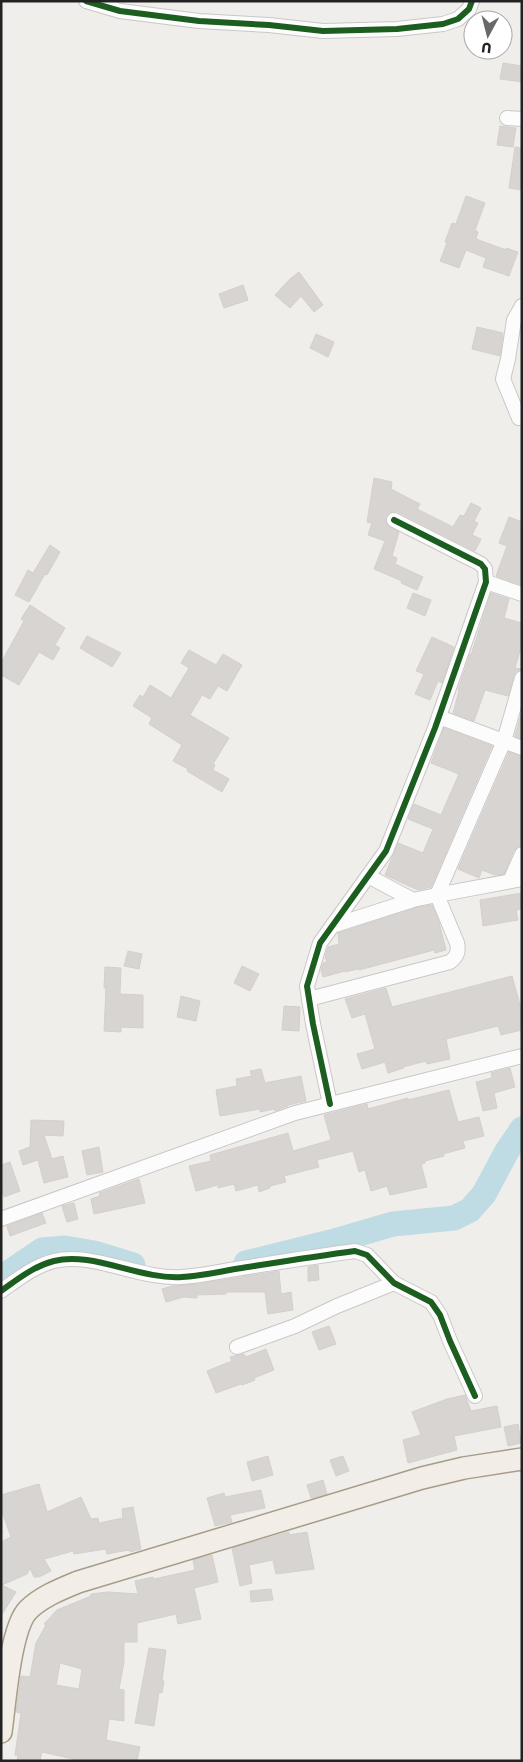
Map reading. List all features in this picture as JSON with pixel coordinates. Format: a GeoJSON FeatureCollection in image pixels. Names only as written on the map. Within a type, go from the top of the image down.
{"type":"FeatureCollection","features":[{"type":"Feature","properties":{"kind":"main road"},"geometry":{"type":"LineString","coordinates":[[1,1732],[18,1628],[27,1611],[50,1594],[78,1582],[422,1478],[464,1468],[522,1459]]}},
{"type":"Feature","properties":{"kind":"street"},"geometry":{"type":"LineString","coordinates":[[86,1],[120,11],[199,21],[269,24],[323,31],[397,29],[444,24],[458,19],[469,9],[472,1]]}},
{"type":"Feature","properties":{"kind":"street"},"geometry":{"type":"LineString","coordinates":[[507,118],[522,119]]}},
{"type":"Feature","properties":{"kind":"street"},"geometry":{"type":"LineString","coordinates":[[519,418],[503,379],[514,320],[522,306]]}},
{"type":"Feature","properties":{"kind":"street"},"geometry":{"type":"LineString","coordinates":[[330,1104],[308,986],[320,943],[386,851],[439,718],[486,582],[485,569],[482,564],[394,520]]}},
{"type":"Feature","properties":{"kind":"street"},"geometry":{"type":"LineString","coordinates":[[486,582],[522,594]]}},
{"type":"Feature","properties":{"kind":"street"},"geometry":{"type":"LineString","coordinates":[[309,999],[450,962],[456,957],[458,951],[457,943],[438,895],[504,742],[522,679]]}},
{"type":"Feature","properties":{"kind":"street"},"geometry":{"type":"LineString","coordinates":[[439,718],[522,748]]}},
{"type":"Feature","properties":{"kind":"street"},"geometry":{"type":"LineString","coordinates":[[332,926],[413,900],[516,880],[522,854]]}},
{"type":"Feature","properties":{"kind":"street"},"geometry":{"type":"LineString","coordinates":[[368,876],[413,900]]}},
{"type":"Feature","properties":{"kind":"street"},"geometry":{"type":"LineString","coordinates":[[1,1219],[295,1113],[522,1056]]}},
{"type":"Feature","properties":{"kind":"street"},"geometry":{"type":"LineString","coordinates":[[1,1291],[33,1269],[49,1262],[65,1259],[90,1261],[165,1278],[184,1277],[355,1251],[367,1255],[394,1283],[431,1302],[440,1315],[475,1396]]}},
{"type":"Feature","properties":{"kind":"street"},"geometry":{"type":"LineString","coordinates":[[237,1347],[295,1326],[337,1306],[394,1283]]}},
{"type":"Feature","properties":{"kind":"building"},"geometry":{"type":"Polygon","coordinates":[[[503,63],[522,66],[522,82],[500,79],[503,63]]]}},
{"type":"Feature","properties":{"kind":"building"},"geometry":{"type":"Polygon","coordinates":[[[500,126],[516,128],[513,147],[497,145],[500,126]]]}},
{"type":"Feature","properties":{"kind":"building"},"geometry":{"type":"Polygon","coordinates":[[[515,147],[522,148],[522,190],[509,188],[515,147]]]}},
{"type":"Feature","properties":{"kind":"building"},"geometry":{"type":"Polygon","coordinates":[[[466,196],[485,203],[475,230],[478,232],[476,239],[506,250],[506,248],[518,252],[509,276],[483,267],[486,258],[466,250],[459,268],[440,261],[452,223],[456,224],[466,196]]]}},
{"type":"Feature","properties":{"kind":"building"},"geometry":{"type":"Polygon","coordinates":[[[299,272],[323,305],[314,312],[301,296],[290,308],[275,295],[299,272]]]}},
{"type":"Feature","properties":{"kind":"building"},"geometry":{"type":"Polygon","coordinates":[[[243,285],[248,300],[224,308],[219,294],[243,285]]]}},
{"type":"Feature","properties":{"kind":"building"},"geometry":{"type":"Polygon","coordinates":[[[477,327],[503,333],[500,356],[472,349],[477,327]]]}},
{"type":"Feature","properties":{"kind":"building"},"geometry":{"type":"Polygon","coordinates":[[[316,334],[334,342],[328,357],[310,348],[316,334]]]}},
{"type":"Feature","properties":{"kind":"building"},"geometry":{"type":"Polygon","coordinates":[[[374,478],[392,482],[391,489],[420,504],[417,509],[453,527],[460,515],[464,516],[471,503],[481,508],[474,521],[478,523],[472,535],[481,539],[475,551],[393,511],[386,516],[385,520],[387,525],[399,532],[392,556],[397,558],[395,564],[423,577],[417,590],[401,583],[402,581],[374,569],[385,541],[368,535],[372,523],[367,522],[374,478]]]}},
{"type":"Feature","properties":{"kind":"building"},"geometry":{"type":"Polygon","coordinates":[[[509,517],[522,522],[522,585],[496,576],[507,546],[499,543],[509,517]]]}},
{"type":"Feature","properties":{"kind":"building"},"geometry":{"type":"Polygon","coordinates":[[[50,545],[60,552],[29,602],[15,595],[28,570],[33,573],[50,545]]]}},
{"type":"Feature","properties":{"kind":"building"},"geometry":{"type":"Polygon","coordinates":[[[413,593],[431,600],[425,616],[407,608],[413,593]]]}},
{"type":"Feature","properties":{"kind":"building"},"geometry":{"type":"Polygon","coordinates":[[[491,593],[509,599],[504,618],[522,623],[522,644],[515,668],[522,669],[516,671],[508,696],[485,690],[474,721],[453,713],[458,690],[491,593]]]}},
{"type":"Feature","properties":{"kind":"building"},"geometry":{"type":"Polygon","coordinates":[[[30,605],[65,628],[55,645],[60,648],[53,660],[39,652],[19,685],[1,675],[1,663],[24,621],[21,619],[30,605]]]}},
{"type":"Feature","properties":{"kind":"building"},"geometry":{"type":"Polygon","coordinates":[[[87,636],[121,653],[112,667],[80,648],[87,636]]]}},
{"type":"Feature","properties":{"kind":"building"},"geometry":{"type":"Polygon","coordinates":[[[432,637],[454,647],[442,683],[438,681],[430,700],[415,694],[424,674],[416,671],[432,637]]]}},
{"type":"Feature","properties":{"kind":"building"},"geometry":{"type":"Polygon","coordinates":[[[189,650],[216,665],[223,654],[242,665],[227,691],[218,686],[210,699],[202,695],[190,715],[229,738],[213,764],[215,765],[213,770],[229,779],[222,792],[173,761],[182,745],[149,724],[152,718],[133,706],[140,695],[143,697],[150,685],[171,698],[189,668],[181,663],[189,650]]]}},
{"type":"Feature","properties":{"kind":"building"},"geometry":{"type":"Polygon","coordinates":[[[522,711],[522,739],[515,736],[522,711]]]}},
{"type":"Feature","properties":{"kind":"building"},"geometry":{"type":"Polygon","coordinates":[[[444,728],[492,746],[431,887],[418,890],[385,875],[398,843],[423,853],[433,829],[408,819],[414,804],[441,815],[459,774],[431,763],[444,728]]]}},
{"type":"Feature","properties":{"kind":"building"},"geometry":{"type":"Polygon","coordinates":[[[509,752],[522,757],[522,845],[514,850],[504,874],[495,875],[482,870],[479,878],[458,869],[509,752]]]}},
{"type":"Feature","properties":{"kind":"building"},"geometry":{"type":"Polygon","coordinates":[[[522,893],[522,909],[516,910],[518,920],[483,926],[480,900],[522,893]]]}},
{"type":"Feature","properties":{"kind":"building"},"geometry":{"type":"Polygon","coordinates":[[[432,905],[439,922],[446,950],[435,953],[434,950],[359,970],[345,971],[323,977],[321,970],[323,963],[327,962],[325,957],[328,947],[339,944],[338,933],[415,908],[432,905]]]}},
{"type":"Feature","properties":{"kind":"building"},"geometry":{"type":"Polygon","coordinates":[[[128,951],[142,954],[139,969],[124,966],[128,951]]]}},
{"type":"Feature","properties":{"kind":"building"},"geometry":{"type":"Polygon","coordinates":[[[242,966],[259,974],[250,991],[234,983],[242,966]]]}},
{"type":"Feature","properties":{"kind":"building"},"geometry":{"type":"Polygon","coordinates":[[[105,967],[121,968],[120,994],[143,995],[143,1028],[121,1027],[121,1032],[104,1031],[105,967]]]}},
{"type":"Feature","properties":{"kind":"building"},"geometry":{"type":"Polygon","coordinates":[[[512,976],[522,1012],[522,1030],[501,1035],[498,1026],[446,1039],[450,1059],[427,1064],[426,1061],[388,1073],[385,1062],[362,1069],[357,1054],[375,1049],[365,1014],[352,1018],[345,999],[386,988],[392,1007],[512,976]]]}},
{"type":"Feature","properties":{"kind":"building"},"geometry":{"type":"Polygon","coordinates":[[[181,996],[200,1001],[196,1021],[177,1017],[181,996]]]}},
{"type":"Feature","properties":{"kind":"building"},"geometry":{"type":"Polygon","coordinates":[[[284,1006],[300,1007],[299,1031],[282,1030],[284,1006]]]}},
{"type":"Feature","properties":{"kind":"building"},"geometry":{"type":"Polygon","coordinates":[[[510,1068],[515,1087],[494,1093],[497,1108],[483,1111],[476,1082],[492,1078],[491,1073],[510,1068]]]}},
{"type":"Feature","properties":{"kind":"building"},"geometry":{"type":"Polygon","coordinates":[[[261,1069],[265,1083],[301,1076],[306,1101],[288,1105],[275,1111],[274,1109],[260,1112],[260,1109],[220,1116],[216,1090],[237,1086],[236,1079],[252,1076],[250,1071],[261,1069]]]}},
{"type":"Feature","properties":{"kind":"building"},"geometry":{"type":"Polygon","coordinates":[[[449,1090],[458,1122],[479,1117],[484,1136],[463,1141],[465,1148],[443,1154],[444,1156],[425,1161],[425,1163],[421,1164],[427,1187],[390,1195],[387,1186],[371,1191],[365,1170],[359,1172],[353,1151],[317,1160],[319,1167],[284,1176],[286,1182],[270,1186],[270,1188],[259,1192],[258,1185],[236,1191],[234,1184],[218,1188],[218,1185],[196,1191],[189,1166],[211,1161],[210,1155],[288,1133],[293,1151],[331,1140],[324,1115],[367,1104],[368,1109],[408,1098],[408,1100],[449,1090]]]}},
{"type":"Feature","properties":{"kind":"building"},"geometry":{"type":"Polygon","coordinates":[[[31,1120],[64,1121],[63,1136],[44,1135],[52,1159],[63,1156],[68,1177],[44,1183],[38,1160],[23,1165],[19,1151],[30,1147],[31,1120]]]}},
{"type":"Feature","properties":{"kind":"building"},"geometry":{"type":"Polygon","coordinates":[[[99,1147],[103,1172],[87,1175],[82,1151],[99,1147]]]}},
{"type":"Feature","properties":{"kind":"building"},"geometry":{"type":"Polygon","coordinates":[[[10,1162],[20,1191],[4,1197],[1,1188],[1,1165],[10,1162]]]}},
{"type":"Feature","properties":{"kind":"building"},"geometry":{"type":"Polygon","coordinates":[[[139,1179],[145,1203],[94,1214],[91,1199],[100,1196],[99,1193],[139,1179]]]}},
{"type":"Feature","properties":{"kind":"building"},"geometry":{"type":"Polygon","coordinates":[[[74,1203],[78,1219],[67,1222],[62,1206],[74,1203]]]}},
{"type":"Feature","properties":{"kind":"building"},"geometry":{"type":"Polygon","coordinates":[[[42,1213],[46,1223],[10,1236],[7,1226],[42,1213]]]}},
{"type":"Feature","properties":{"kind":"building"},"geometry":{"type":"Polygon","coordinates":[[[318,1265],[319,1280],[308,1281],[308,1267],[318,1265]]]}},
{"type":"Feature","properties":{"kind":"building"},"geometry":{"type":"Polygon","coordinates":[[[279,1271],[281,1294],[291,1292],[293,1310],[268,1314],[265,1292],[226,1292],[226,1294],[197,1295],[197,1298],[184,1297],[166,1302],[162,1289],[172,1286],[198,1284],[279,1271]]]}},
{"type":"Feature","properties":{"kind":"building"},"geometry":{"type":"Polygon","coordinates":[[[329,1326],[336,1344],[319,1350],[312,1332],[329,1326]]]}},
{"type":"Feature","properties":{"kind":"building"},"geometry":{"type":"Polygon","coordinates":[[[266,1349],[274,1370],[254,1378],[255,1380],[216,1393],[207,1371],[232,1361],[230,1357],[244,1354],[246,1357],[266,1349]]]}},
{"type":"Feature","properties":{"kind":"building"},"geometry":{"type":"Polygon","coordinates":[[[465,1395],[471,1411],[497,1406],[501,1427],[454,1436],[457,1450],[408,1463],[403,1440],[421,1435],[412,1412],[447,1399],[465,1395]]]}},
{"type":"Feature","properties":{"kind":"building"},"geometry":{"type":"Polygon","coordinates":[[[518,1424],[521,1443],[508,1446],[504,1427],[518,1424]]]}},
{"type":"Feature","properties":{"kind":"building"},"geometry":{"type":"Polygon","coordinates":[[[268,1456],[273,1475],[252,1481],[247,1462],[268,1456]]]}},
{"type":"Feature","properties":{"kind":"building"},"geometry":{"type":"Polygon","coordinates":[[[343,1456],[349,1471],[336,1476],[330,1460],[343,1456]]]}},
{"type":"Feature","properties":{"kind":"building"},"geometry":{"type":"Polygon","coordinates":[[[323,1480],[327,1494],[311,1498],[307,1485],[323,1480]]]}},
{"type":"Feature","properties":{"kind":"building"},"geometry":{"type":"Polygon","coordinates":[[[39,1484],[47,1512],[81,1497],[91,1519],[98,1518],[99,1523],[123,1518],[122,1509],[133,1507],[141,1549],[107,1554],[106,1549],[74,1554],[73,1551],[44,1559],[51,1571],[39,1577],[34,1577],[30,1568],[27,1574],[2,1585],[16,1592],[1,1616],[1,1542],[11,1537],[1,1509],[1,1495],[39,1484]]]}},
{"type":"Feature","properties":{"kind":"building"},"geometry":{"type":"Polygon","coordinates":[[[261,1490],[265,1508],[230,1515],[232,1522],[215,1526],[207,1498],[224,1493],[225,1497],[261,1490]]]}},
{"type":"Feature","properties":{"kind":"building"},"geometry":{"type":"Polygon","coordinates":[[[289,1532],[289,1535],[307,1532],[314,1569],[276,1574],[273,1560],[249,1565],[252,1583],[240,1586],[232,1548],[289,1532]]]}},
{"type":"Feature","properties":{"kind":"building"},"geometry":{"type":"Polygon","coordinates":[[[212,1555],[218,1582],[194,1588],[201,1619],[178,1624],[176,1614],[137,1623],[137,1642],[124,1642],[124,1662],[119,1689],[124,1690],[124,1721],[109,1719],[106,1740],[140,1747],[137,1761],[82,1761],[42,1752],[40,1761],[17,1761],[18,1755],[15,1755],[21,1713],[16,1712],[21,1676],[30,1677],[36,1643],[46,1625],[44,1624],[57,1610],[91,1596],[91,1594],[108,1592],[138,1594],[135,1581],[195,1570],[193,1560],[212,1555]],[[60,1663],[56,1685],[79,1689],[82,1669],[60,1663]]]}},
{"type":"Feature","properties":{"kind":"building"},"geometry":{"type":"Polygon","coordinates":[[[271,1589],[273,1600],[251,1602],[250,1591],[271,1589]]]}},
{"type":"Feature","properties":{"kind":"building"},"geometry":{"type":"Polygon","coordinates":[[[149,1648],[166,1650],[162,1681],[164,1681],[162,1693],[159,1692],[154,1726],[135,1723],[149,1648]]]}},
{"type":"Feature","properties":{"kind":"waterway"},"geometry":{"type":"LineString","coordinates":[[246,1263],[393,1224],[454,1218],[470,1210],[484,1194],[507,1151],[522,1129]]}},
{"type":"Feature","properties":{"kind":"waterway"},"geometry":{"type":"LineString","coordinates":[[1,1278],[42,1250],[65,1248],[94,1253],[133,1265]]}},
{"type":"Feature","properties":{"kind":"cycle path"},"geometry":{"type":"LineString","coordinates":[[86,1],[120,11],[199,21],[269,25],[323,31],[397,29],[443,24],[458,19],[469,9],[472,1]]}},
{"type":"Feature","properties":{"kind":"cycle path"},"geometry":{"type":"LineString","coordinates":[[330,1104],[307,986],[320,943],[386,851],[435,728],[486,582],[485,569],[481,564],[394,520]]}},
{"type":"Feature","properties":{"kind":"cycle path"},"geometry":{"type":"LineString","coordinates":[[1,1291],[26,1273],[40,1266],[54,1261],[69,1259],[100,1262],[166,1277],[182,1277],[355,1251],[367,1255],[394,1283],[431,1302],[440,1315],[475,1396]]}}]}
